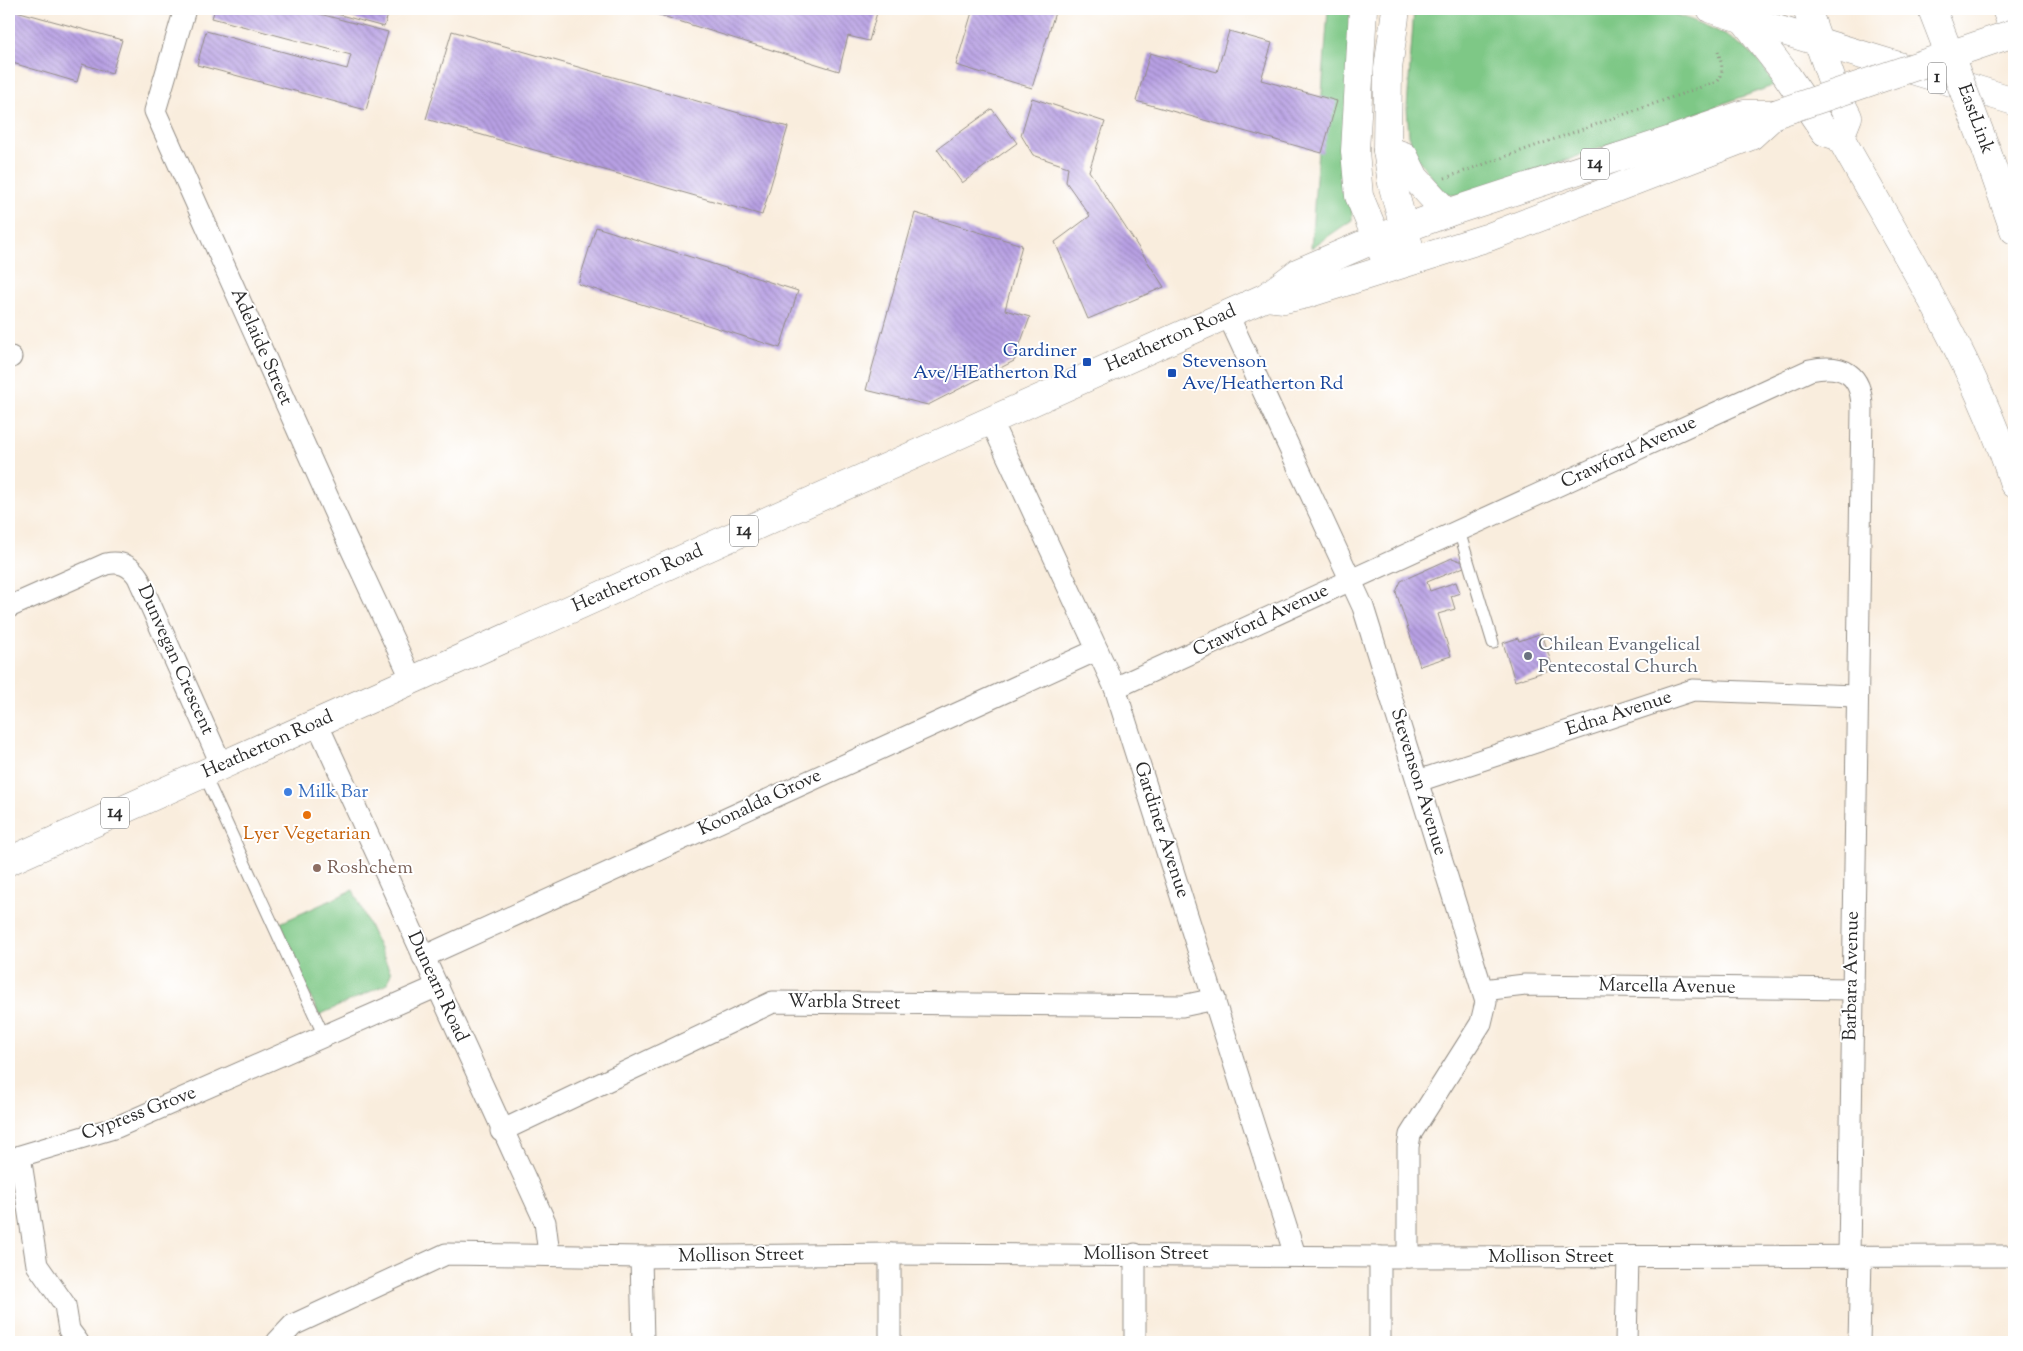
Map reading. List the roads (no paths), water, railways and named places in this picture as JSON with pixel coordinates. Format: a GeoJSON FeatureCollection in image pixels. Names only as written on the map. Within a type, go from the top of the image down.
{"type":"FeatureCollection","features":[{"type":"Feature","properties":{"kind":"main road"},"geometry":{"type":"LineString","coordinates":[[1363,9],[1355,151],[1359,196],[1365,213],[1378,238],[1387,269]]}},
{"type":"Feature","properties":{"kind":"main road"},"geometry":{"type":"LineString","coordinates":[[1396,9],[1388,69],[1387,150],[1392,183],[1413,262]]}},
{"type":"Feature","properties":{"kind":"main road","name":"1"},"geometry":{"type":"LineString","coordinates":[[1711,9],[2014,101]]}},
{"type":"Feature","properties":{"kind":"main road"},"geometry":{"type":"LineString","coordinates":[[1807,9],[1837,94],[1848,117],[1840,137]]}},
{"type":"Feature","properties":{"kind":"main road","name":"EastLink"},"geometry":{"type":"LineString","coordinates":[[1932,9],[1986,149],[2014,230]]}},
{"type":"Feature","properties":{"kind":"main road"},"geometry":{"type":"LineString","coordinates":[[2006,9],[2014,32]]}},
{"type":"Feature","properties":{"kind":"main road"},"geometry":{"type":"LineString","coordinates":[[1744,20],[1785,73],[1825,132],[1840,137],[1965,362],[1990,420],[2014,484]]}},
{"type":"Feature","properties":{"kind":"main road","name":"Heatherton Road"},"geometry":{"type":"LineString","coordinates":[[1266,297],[1284,299],[1413,262],[1498,234],[1775,114],[2014,32]]}},
{"type":"Feature","properties":{"kind":"main road","name":"Heatherton Road"},"geometry":{"type":"LineString","coordinates":[[9,861],[990,419],[1266,297],[1299,272],[1378,238],[1447,213],[1671,140],[1748,125]]}},
{"type":"Feature","properties":{"kind":"main road"},"geometry":{"type":"LineString","coordinates":[[1387,150],[1404,156],[1415,178],[1447,213]]}},
{"type":"Feature","properties":{"kind":"street","name":"Adelaide Street"},"geometry":{"type":"LineString","coordinates":[[185,9],[155,111],[338,520],[412,680]]}},
{"type":"Feature","properties":{"kind":"street","name":"Stevenson Avenue"},"geometry":{"type":"LineString","coordinates":[[1226,314],[1363,607],[1483,990],[1486,1009],[1481,1023],[1410,1135],[1408,1147],[1408,1257]]}},
{"type":"Feature","properties":{"kind":"street","name":"Crawford Avenue"},"geometry":{"type":"LineString","coordinates":[[1115,688],[1810,370],[1825,367],[1838,369],[1850,374],[1862,396],[1856,696]]}},
{"type":"Feature","properties":{"kind":"street","name":"Gardiner Avenue"},"geometry":{"type":"LineString","coordinates":[[990,419],[1115,688],[1295,1255]]}},
{"type":"Feature","properties":{"kind":"street","name":"Dunvegan Crescent"},"geometry":{"type":"LineString","coordinates":[[9,607],[106,564],[119,563],[131,569],[138,577],[213,770]]}},
{"type":"Feature","properties":{"kind":"street","name":"Koonalda Grove"},"geometry":{"type":"LineString","coordinates":[[423,957],[1097,650]]}},
{"type":"Feature","properties":{"kind":"street","name":"Edna Avenue"},"geometry":{"type":"LineString","coordinates":[[1418,781],[1693,690],[1856,696]]}},
{"type":"Feature","properties":{"kind":"street","name":"Barbara Avenue"},"geometry":{"type":"LineString","coordinates":[[1856,696],[1852,990],[1855,1256],[1859,1342]]}},
{"type":"Feature","properties":{"kind":"street","name":"Dunearn Road"},"geometry":{"type":"LineString","coordinates":[[317,723],[423,957],[438,986],[501,1131],[545,1222],[549,1254]]}},
{"type":"Feature","properties":{"kind":"street","name":"Marcella Avenue"},"geometry":{"type":"LineString","coordinates":[[1483,990],[1525,985],[1852,990]]}},
{"type":"Feature","properties":{"kind":"street","name":"Cypress Grove"},"geometry":{"type":"LineString","coordinates":[[78,1342],[69,1330],[65,1305],[37,1265],[20,1156],[117,1127],[438,986]]}},
{"type":"Feature","properties":{"kind":"street","name":"Warbla Street"},"geometry":{"type":"LineString","coordinates":[[501,1131],[773,1002],[1182,1006],[1214,999]]}},
{"type":"Feature","properties":{"kind":"street","name":"Mollison Street"},"geometry":{"type":"LineString","coordinates":[[277,1342],[293,1325],[446,1254],[549,1254],[642,1257],[890,1254],[1380,1257],[2014,1256]]}},
{"type":"Feature","properties":{"kind":"street"},"geometry":{"type":"LineString","coordinates":[[890,1254],[890,1342]]}},
{"type":"Feature","properties":{"kind":"street"},"geometry":{"type":"LineString","coordinates":[[1135,1254],[1135,1342]]}},
{"type":"Feature","properties":{"kind":"street"},"geometry":{"type":"LineString","coordinates":[[642,1257],[643,1342]]}},
{"type":"Feature","properties":{"kind":"street"},"geometry":{"type":"LineString","coordinates":[[1380,1257],[1380,1342]]}},
{"type":"Feature","properties":{"kind":"street"},"geometry":{"type":"LineString","coordinates":[[1626,1342],[1628,1257]]}},
{"type":"Feature","properties":{"kind":"lane"},"geometry":{"type":"LineString","coordinates":[[1459,531],[1493,642]]}},
{"type":"Feature","properties":{"kind":"lane"},"geometry":{"type":"LineString","coordinates":[[213,770],[324,1036]]}},
{"type":"Feature","properties":{"kind":"place","name":"Gardiner Ave/HEatherton Rd"},"geometry":{"type":"Point","coordinates":[1087,362]}},
{"type":"Feature","properties":{"kind":"place","name":"Stevenson Ave/Heatherton Rd"},"geometry":{"type":"Point","coordinates":[1172,373]}},
{"type":"Feature","properties":{"kind":"place","name":"Chilean Evangelical Pentecostal Church"},"geometry":{"type":"Point","coordinates":[1528,656]}},
{"type":"Feature","properties":{"kind":"place","name":"Milk Bar"},"geometry":{"type":"Point","coordinates":[288,792]}},
{"type":"Feature","properties":{"kind":"place","name":"Lyer Vegetarian"},"geometry":{"type":"Point","coordinates":[307,815]}},
{"type":"Feature","properties":{"kind":"place","name":"Roshchem"},"geometry":{"type":"Point","coordinates":[317,868]}}]}
